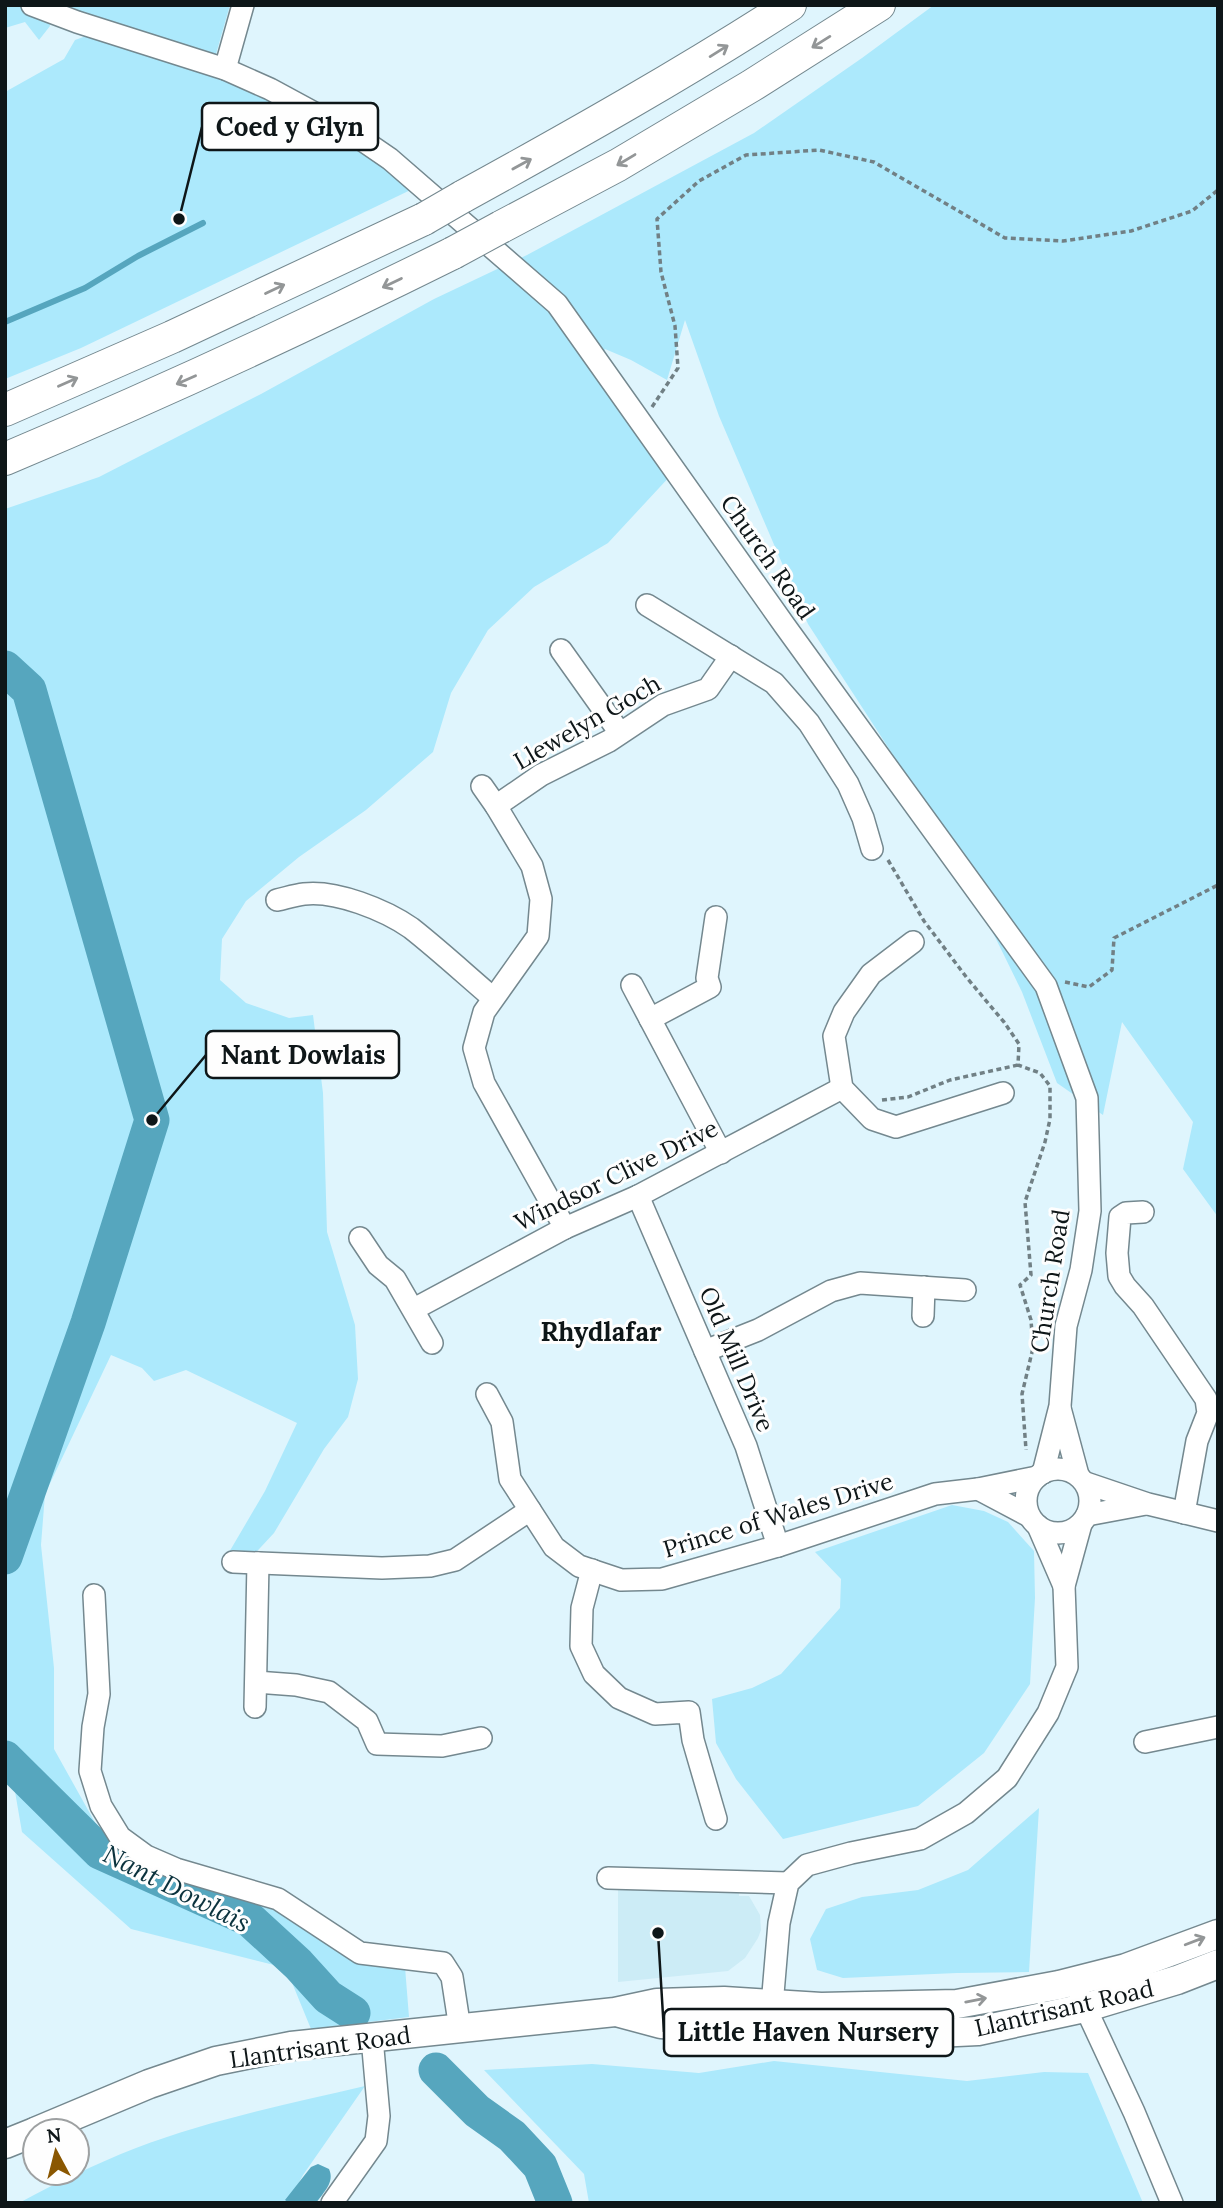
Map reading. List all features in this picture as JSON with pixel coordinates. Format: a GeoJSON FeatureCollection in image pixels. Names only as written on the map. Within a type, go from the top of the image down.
{"type":"FeatureCollection","features":[{"type":"Feature","properties":{"kind":"highway"},"geometry":{"type":"LineString","coordinates":[[5,410],[172,337],[424,219],[713,55],[790,5]]}},
{"type":"Feature","properties":{"kind":"highway"},"geometry":{"type":"LineString","coordinates":[[5,459],[304,326],[453,253],[629,158],[751,86],[879,5]]}},
{"type":"Feature","properties":{"kind":"main road","name":"Llantrisant Road"},"geometry":{"type":"LineString","coordinates":[[771,2017],[821,2007],[957,2004],[1126,1968],[1218,1934]]}},
{"type":"Feature","properties":{"kind":"main road","name":"Llantrisant Road"},"geometry":{"type":"LineString","coordinates":[[71,2117],[149,2084],[216,2061],[291,2046],[615,2012],[657,2003],[724,2001],[771,2017],[894,2035],[978,2031],[1084,2008],[1177,1980],[1218,1964]]}},
{"type":"Feature","properties":{"kind":"street","name":"Church Road"},"geometry":{"type":"LineString","coordinates":[[32,5],[225,69],[270,89],[355,135],[390,159],[557,304],[793,638],[1046,986],[1087,1098],[1090,1212],[1081,1270],[1066,1326],[1060,1406],[1033,1476]]}},
{"type":"Feature","properties":{"kind":"street"},"geometry":{"type":"LineString","coordinates":[[225,69],[243,5]]}},
{"type":"Feature","properties":{"kind":"street"},"geometry":{"type":"LineString","coordinates":[[646,605],[774,683],[809,723],[848,784],[863,818],[872,849]]}},
{"type":"Feature","properties":{"kind":"street"},"geometry":{"type":"LineString","coordinates":[[561,650],[621,733]]}},
{"type":"Feature","properties":{"kind":"street","name":"Llewelyn Goch"},"geometry":{"type":"LineString","coordinates":[[496,806],[541,775],[609,741],[663,705],[708,689],[731,656]]}},
{"type":"Feature","properties":{"kind":"street"},"geometry":{"type":"LineString","coordinates":[[482,786],[532,866],[541,900],[538,936],[484,1012],[474,1048],[484,1083],[565,1228]]}},
{"type":"Feature","properties":{"kind":"street"},"geometry":{"type":"LineString","coordinates":[[277,900],[304,894],[340,897],[383,914],[409,927],[493,998]]}},
{"type":"Feature","properties":{"kind":"street"},"geometry":{"type":"LineString","coordinates":[[650,1019],[710,987],[707,978],[716,917]]}},
{"type":"Feature","properties":{"kind":"street"},"geometry":{"type":"LineString","coordinates":[[913,942],[871,974],[844,1012],[834,1036],[849,1095],[872,1119],[896,1127],[1003,1093]]}},
{"type":"Feature","properties":{"kind":"street"},"geometry":{"type":"LineString","coordinates":[[632,985],[721,1153]]}},
{"type":"Feature","properties":{"kind":"street","name":"Windsor Clive Drive"},"geometry":{"type":"LineString","coordinates":[[414,1309],[565,1228],[849,1095]]}},
{"type":"Feature","properties":{"kind":"street","name":"Old Mill Drive"},"geometry":{"type":"LineString","coordinates":[[638,1196],[746,1446],[778,1546]]}},
{"type":"Feature","properties":{"kind":"street"},"geometry":{"type":"LineString","coordinates":[[1143,1212],[1126,1213],[1120,1217],[1117,1265],[1119,1276],[1143,1306],[1206,1399],[1208,1413],[1197,1441],[1184,1513]]}},
{"type":"Feature","properties":{"kind":"street"},"geometry":{"type":"LineString","coordinates":[[360,1238],[378,1265],[394,1279],[432,1343]]}},
{"type":"Feature","properties":{"kind":"street"},"geometry":{"type":"LineString","coordinates":[[705,1350],[758,1330],[831,1291],[860,1283],[965,1290]]}},
{"type":"Feature","properties":{"kind":"street"},"geometry":{"type":"LineString","coordinates":[[923,1316],[924,1287]]}},
{"type":"Feature","properties":{"kind":"street","name":"Prince of Wales Drive"},"geometry":{"type":"LineString","coordinates":[[487,1394],[502,1422],[510,1479],[554,1547],[579,1566],[621,1580],[662,1578],[778,1546],[935,1494],[978,1489],[1033,1476]]}},
{"type":"Feature","properties":{"kind":"street","name":"Church Road"},"geometry":{"type":"LineString","coordinates":[[1060,1406],[1082,1479]]}},
{"type":"Feature","properties":{"kind":"street"},"geometry":{"type":"LineString","coordinates":[[1064,1586],[1026,1506],[1026,1494],[1033,1476],[1058,1468],[1069,1470],[1082,1479],[1149,1504],[1218,1521]]}},
{"type":"Feature","properties":{"kind":"street"},"geometry":{"type":"LineString","coordinates":[[771,2017],[779,1923],[788,1882],[807,1865],[920,1839],[966,1813],[1007,1778],[1048,1713],[1067,1667],[1064,1586],[1091,1505],[1090,1494],[1082,1479]]}},
{"type":"Feature","properties":{"kind":"street"},"geometry":{"type":"LineString","coordinates":[[978,1489],[1048,1532],[1059,1534],[1071,1531],[1084,1520],[1149,1504]]}},
{"type":"Feature","properties":{"kind":"street"},"geometry":{"type":"LineString","coordinates":[[233,1562],[382,1569],[430,1566],[455,1560],[530,1510]]}},
{"type":"Feature","properties":{"kind":"street"},"geometry":{"type":"LineString","coordinates":[[255,1707],[258,1563]]}},
{"type":"Feature","properties":{"kind":"street"},"geometry":{"type":"LineString","coordinates":[[592,1570],[582,1608],[581,1646],[594,1674],[619,1698],[655,1714],[689,1712],[693,1741],[716,1819]]}},
{"type":"Feature","properties":{"kind":"street"},"geometry":{"type":"LineString","coordinates":[[94,1595],[99,1694],[93,1727],[90,1771],[101,1807],[120,1837],[146,1856],[176,1869],[278,1899],[360,1953],[443,1963],[452,1977],[460,2029]]}},
{"type":"Feature","properties":{"kind":"street"},"geometry":{"type":"LineString","coordinates":[[256,1682],[296,1685],[329,1692],[367,1721],[377,1744],[442,1746],[481,1738]]}},
{"type":"Feature","properties":{"kind":"street"},"geometry":{"type":"LineString","coordinates":[[1145,1742],[1218,1727]]}},
{"type":"Feature","properties":{"kind":"street"},"geometry":{"type":"LineString","coordinates":[[608,1878],[788,1882]]}},
{"type":"Feature","properties":{"kind":"street"},"geometry":{"type":"LineString","coordinates":[[1074,1981],[1172,2203]]}},
{"type":"Feature","properties":{"kind":"street"},"geometry":{"type":"LineString","coordinates":[[332,2203],[376,2141],[379,2116],[372,2038]]}},
{"type":"Feature","properties":{"kind":"path"},"geometry":{"type":"LineString","coordinates":[[642,424],[678,368],[675,326],[661,272],[657,219],[699,181],[746,155],[819,149],[874,162],[1004,238],[1063,241],[1131,231],[1192,211],[1218,190]]}},
{"type":"Feature","properties":{"kind":"path"},"geometry":{"type":"LineString","coordinates":[[872,849],[889,860],[924,921],[1004,1021],[1019,1044],[1018,1065]]}},
{"type":"Feature","properties":{"kind":"path"},"geometry":{"type":"LineString","coordinates":[[1039,977],[1089,987],[1112,970],[1114,937],[1218,885]]}},
{"type":"Feature","properties":{"kind":"path"},"geometry":{"type":"LineString","coordinates":[[849,1095],[908,1097],[950,1080],[1018,1065],[1040,1073],[1050,1086],[1050,1119],[1026,1202],[1031,1275],[1020,1285],[1031,1321],[1033,1348],[1022,1394],[1027,1456],[1033,1476]]}},
{"type":"Feature","properties":{"kind":"shaded area"},"geometry":{"type":"Polygon","coordinates":[[[5,5],[32,5],[46,11],[50,26],[39,40],[25,22],[5,28],[5,5]]]}},
{"type":"Feature","properties":{"kind":"shaded area"},"geometry":{"type":"Polygon","coordinates":[[[65,5],[230,5],[216,54],[136,33],[65,5]]]}},
{"type":"Feature","properties":{"kind":"shaded area"},"geometry":{"type":"Polygon","coordinates":[[[934,5],[1218,5],[1218,1217],[1183,1169],[1193,1122],[1122,1022],[1103,1115],[1057,1083],[1022,992],[945,835],[808,624],[719,416],[685,320],[667,380],[605,349],[597,373],[672,474],[608,543],[534,587],[488,630],[451,693],[433,752],[366,810],[299,857],[246,901],[222,939],[220,980],[246,1003],[289,1018],[313,1015],[323,1093],[327,1232],[355,1325],[358,1379],[348,1417],[324,1449],[274,1533],[245,1564],[228,1554],[265,1491],[297,1423],[186,1370],[154,1381],[142,1368],[111,1355],[45,1494],[41,1545],[54,1668],[54,1749],[107,1844],[195,1883],[274,1910],[368,1966],[405,1967],[409,2017],[311,2029],[286,1968],[131,1929],[22,1832],[5,1734],[5,509],[99,477],[261,394],[434,299],[527,255],[754,133],[934,5]]]}},
{"type":"Feature","properties":{"kind":"shaded area"},"geometry":{"type":"Polygon","coordinates":[[[89,35],[225,69],[421,185],[81,348],[5,379],[5,92],[64,59],[75,40],[89,35]]]}},
{"type":"Feature","properties":{"kind":"shaded area"},"geometry":{"type":"Polygon","coordinates":[[[952,1505],[984,1511],[1008,1522],[1034,1551],[1035,1598],[1030,1684],[984,1753],[918,1806],[783,1839],[736,1779],[716,1743],[712,1699],[752,1688],[781,1674],[840,1608],[841,1579],[815,1552],[952,1505]]]}},
{"type":"Feature","properties":{"kind":"shaded area"},"geometry":{"type":"Polygon","coordinates":[[[1039,1808],[1029,1972],[843,1978],[817,1970],[810,1939],[826,1909],[862,1897],[918,1890],[968,1870],[1039,1808]]]}},
{"type":"Feature","properties":{"kind":"shaded area"},"geometry":{"type":"Polygon","coordinates":[[[618,1882],[739,1890],[739,1896],[749,1896],[760,1915],[761,1930],[745,1958],[728,1971],[618,1982],[618,1882]]]}},
{"type":"Feature","properties":{"kind":"shaded area"},"geometry":{"type":"Polygon","coordinates":[[[774,2061],[967,2081],[1044,2072],[1088,2073],[1143,2203],[589,2203],[584,2174],[484,2070],[592,2064],[699,2073],[774,2061]]]}},
{"type":"Feature","properties":{"kind":"shaded area"},"geometry":{"type":"Polygon","coordinates":[[[365,2086],[303,2175],[288,2203],[19,2203],[50,2187],[91,2187],[91,2167],[164,2138],[249,2113],[365,2086]]]}},
{"type":"Feature","properties":{"kind":"shaded area"},"geometry":{"type":"Polygon","coordinates":[[[318,2164],[329,2169],[331,2178],[316,2203],[289,2203],[285,2200],[311,2167],[318,2164]]]}},
{"type":"Feature","properties":{"kind":"waterway"},"geometry":{"type":"LineString","coordinates":[[5,322],[85,288],[138,256],[203,223]]}},
{"type":"Feature","properties":{"kind":"waterway","name":"Nant Dowlais"},"geometry":{"type":"LineString","coordinates":[[5,668],[29,690],[152,1120],[88,1323],[5,1557]]}},
{"type":"Feature","properties":{"kind":"waterway","name":"Nant Dowlais"},"geometry":{"type":"LineString","coordinates":[[5,1758],[100,1852],[249,1919],[298,1964],[328,1997],[353,2013]]}},
{"type":"Feature","properties":{"kind":"waterway","name":"Nant Dowlais"},"geometry":{"type":"LineString","coordinates":[[436,2070],[477,2111],[512,2136],[540,2166],[555,2203]]}},
{"type":"Feature","properties":{"kind":"place","name":"Coed y Glyn"},"geometry":{"type":"Point","coordinates":[179,219]}},
{"type":"Feature","properties":{"kind":"place","name":"Nant Dowlais"},"geometry":{"type":"Point","coordinates":[152,1120]}},
{"type":"Feature","properties":{"kind":"place","name":"Little Haven Nursery"},"geometry":{"type":"Point","coordinates":[658,1933]}},
{"type":"Feature","properties":{"kind":"district","name":"Rhydlafar"},"geometry":{"type":"Point","coordinates":[601,1331]}}]}
